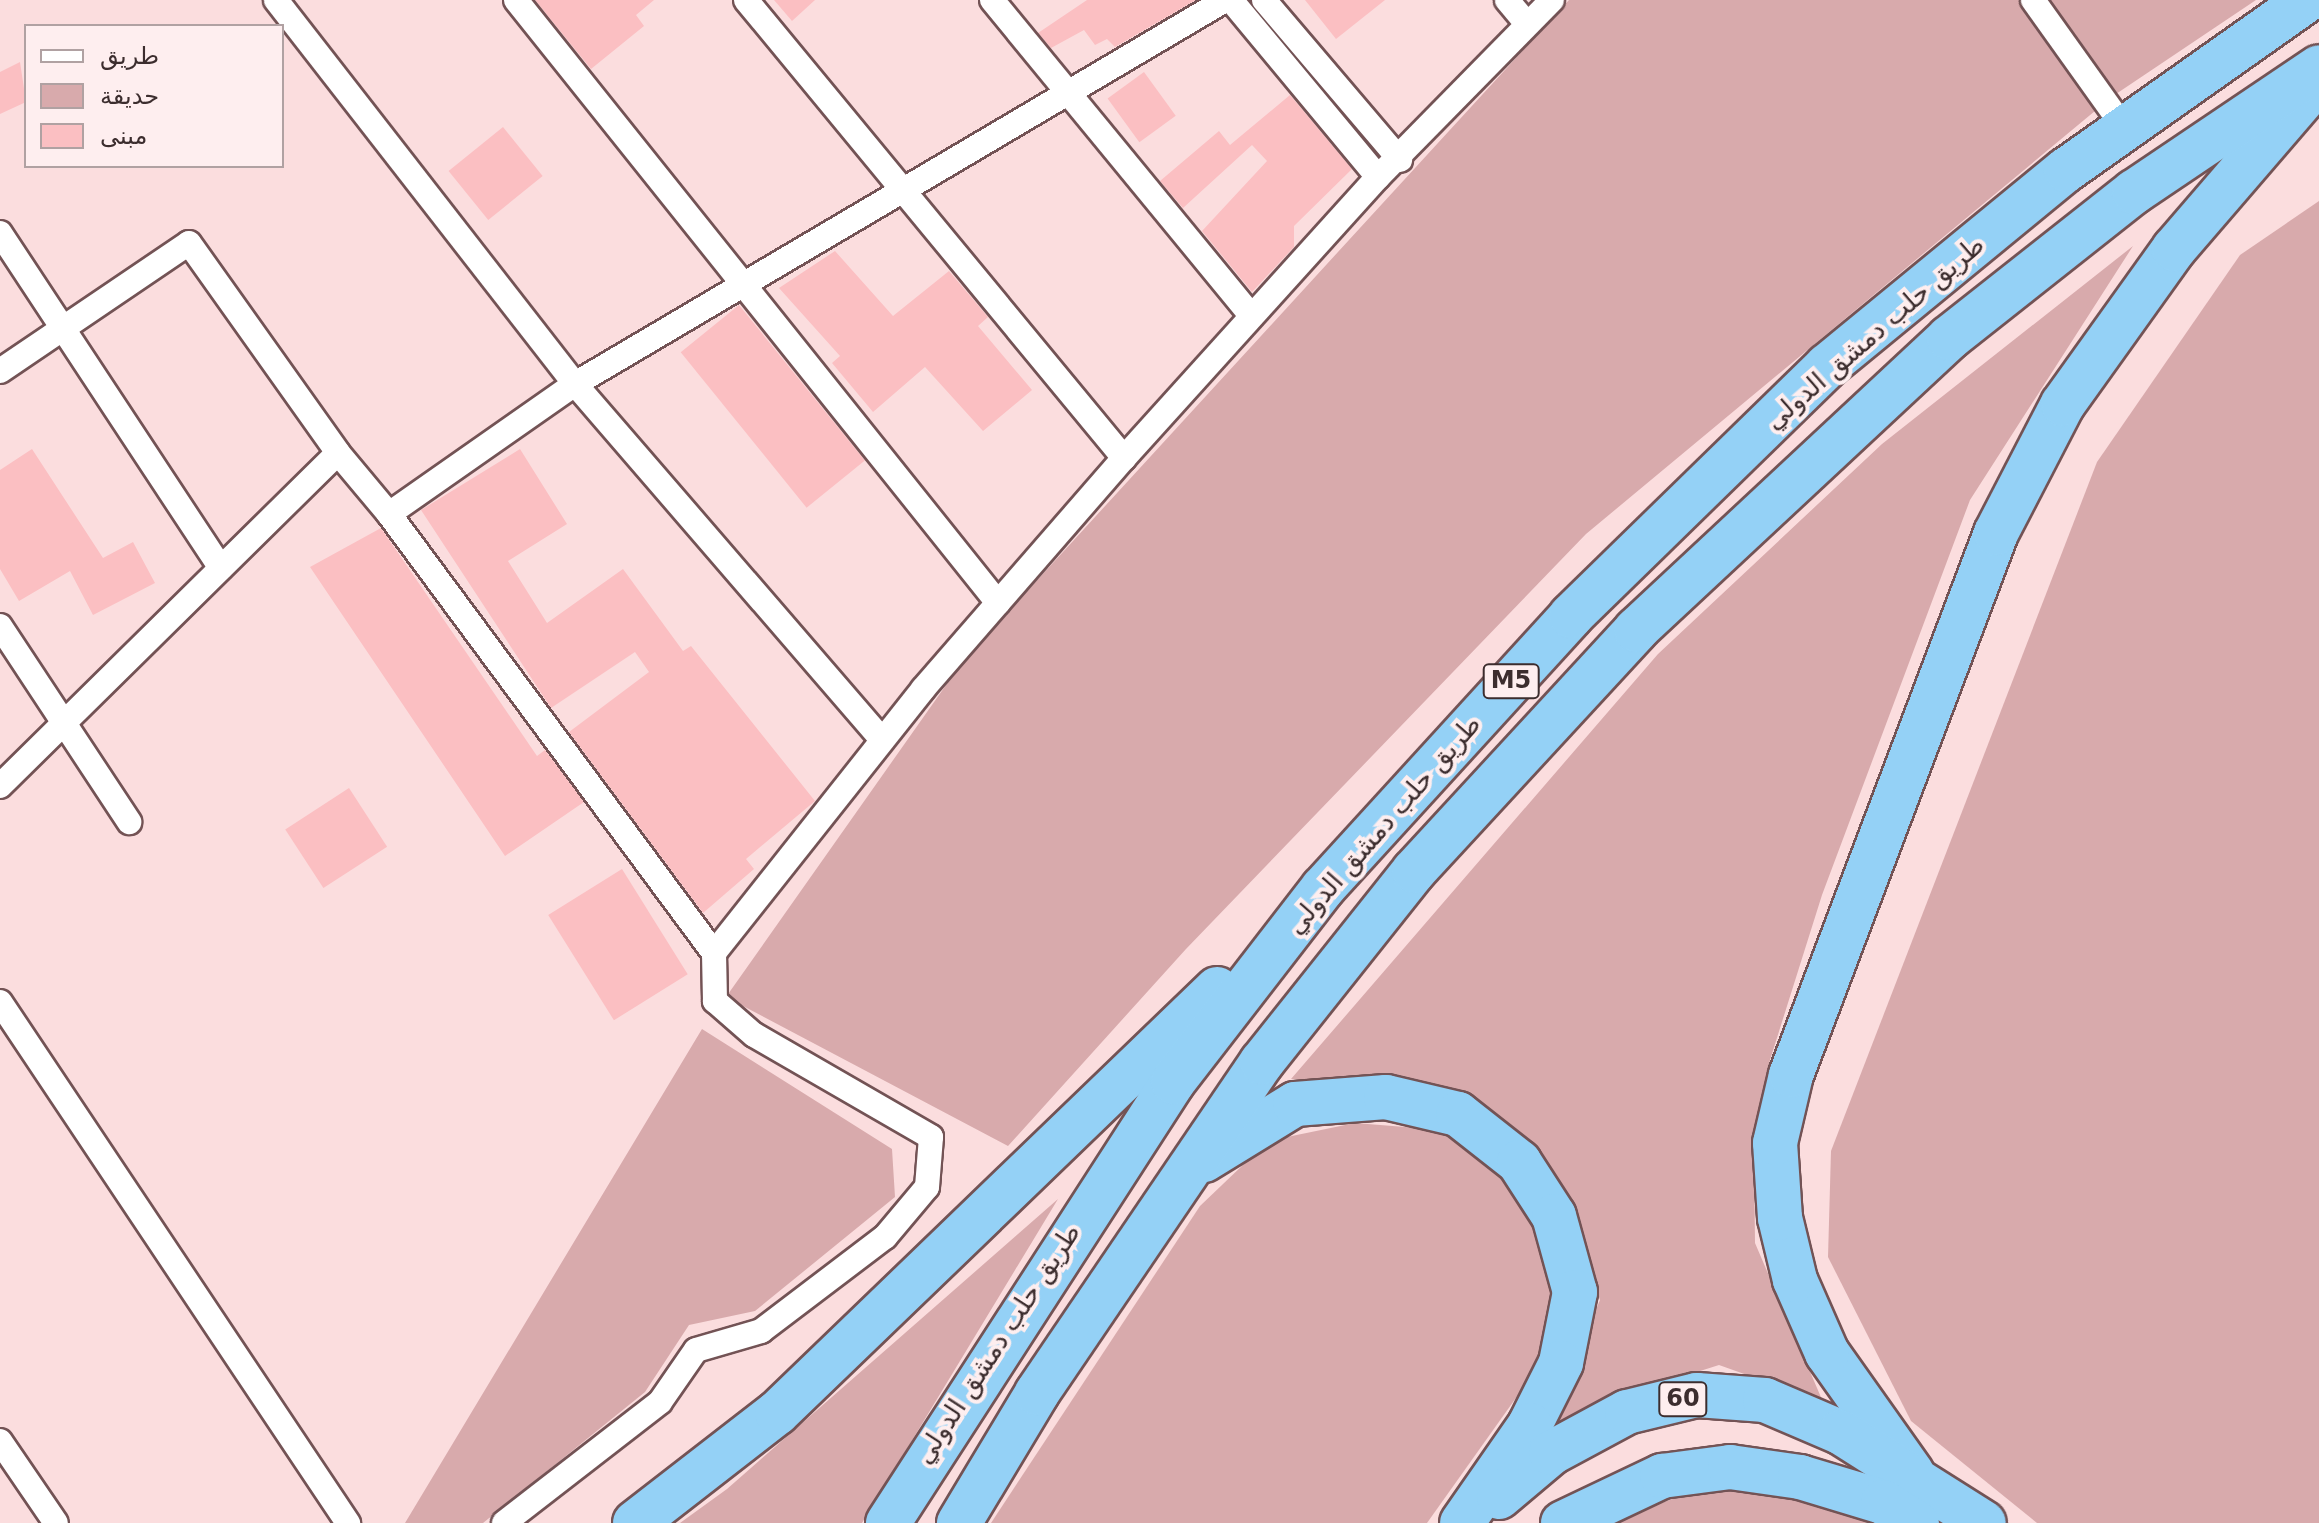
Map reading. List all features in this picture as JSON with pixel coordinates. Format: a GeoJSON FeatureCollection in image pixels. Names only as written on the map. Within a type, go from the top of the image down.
{"type":"FeatureCollection","features":[{"type":"Feature","properties":{"kind":"highway","name":"طريق حلب دمشق الدولي"},"geometry":{"type":"LineString","coordinates":[[888,1523],[1107,1177],[1323,888],[1571,616],[1827,366],[2125,129],[2307,0]]}},
{"type":"Feature","properties":{"kind":"highway","name":"طريق حلب دمشق الدولي"},"geometry":{"type":"LineString","coordinates":[[959,1523],[1188,1170],[1262,1062],[1414,871],[1636,630],[1949,338],[2134,192],[2319,67]]}},
{"type":"Feature","properties":{"kind":"highway"},"geometry":{"type":"LineString","coordinates":[[1904,1499],[1827,1353],[1795,1280],[1780,1218],[1775,1143],[1791,1075],[1996,533],[2063,404],[2174,249],[2319,80]]}},
{"type":"Feature","properties":{"kind":"highway"},"geometry":{"type":"LineString","coordinates":[[635,1523],[777,1413],[1323,888]]}},
{"type":"Feature","properties":{"kind":"highway"},"geometry":{"type":"LineString","coordinates":[[1188,1170],[1295,1104],[1386,1097],[1458,1114],[1519,1162],[1554,1216],[1575,1292],[1549,1388],[1462,1523]]}},
{"type":"Feature","properties":{"kind":"highway","name":"60"},"geometry":{"type":"LineString","coordinates":[[1476,1523],[1551,1453],[1627,1412],[1697,1395],[1765,1400],[1904,1499]]}},
{"type":"Feature","properties":{"kind":"highway","name":"60"},"geometry":{"type":"LineString","coordinates":[[1563,1523],[1662,1476],[1730,1467],[1800,1477],[1904,1499],[1984,1523]]}},
{"type":"Feature","properties":{"kind":"street"},"geometry":{"type":"LineString","coordinates":[[276,0],[575,384],[882,740]]}},
{"type":"Feature","properties":{"kind":"street"},"geometry":{"type":"LineString","coordinates":[[516,0],[998,603]]}},
{"type":"Feature","properties":{"kind":"street"},"geometry":{"type":"LineString","coordinates":[[746,0],[1124,458]]}},
{"type":"Feature","properties":{"kind":"street"},"geometry":{"type":"LineString","coordinates":[[992,0],[1252,316]]}},
{"type":"Feature","properties":{"kind":"street"},"geometry":{"type":"LineString","coordinates":[[389,514],[575,384],[1225,0]]}},
{"type":"Feature","properties":{"kind":"street"},"geometry":{"type":"LineString","coordinates":[[1231,0],[1378,177]]}},
{"type":"Feature","properties":{"kind":"street"},"geometry":{"type":"LineString","coordinates":[[1264,0],[1400,160]]}},
{"type":"Feature","properties":{"kind":"street"},"geometry":{"type":"LineString","coordinates":[[1507,0],[1526,23]]}},
{"type":"Feature","properties":{"kind":"street"},"geometry":{"type":"LineString","coordinates":[[714,953],[882,740],[1124,458],[1378,177],[1400,160],[1526,23],[1552,0]]}},
{"type":"Feature","properties":{"kind":"street"},"geometry":{"type":"LineString","coordinates":[[2033,0],[2125,129]]}},
{"type":"Feature","properties":{"kind":"street"},"geometry":{"type":"LineString","coordinates":[[0,233],[221,568]]}},
{"type":"Feature","properties":{"kind":"street"},"geometry":{"type":"LineString","coordinates":[[0,371],[189,243],[338,453],[389,514],[714,953],[715,1001],[754,1035],[931,1137],[927,1187],[885,1237],[761,1331],[696,1350],[660,1402],[504,1523]]}},
{"type":"Feature","properties":{"kind":"street"},"geometry":{"type":"LineString","coordinates":[[0,786],[338,453]]}},
{"type":"Feature","properties":{"kind":"street"},"geometry":{"type":"LineString","coordinates":[[0,626],[129,822]]}},
{"type":"Feature","properties":{"kind":"street"},"geometry":{"type":"LineString","coordinates":[[0,1002],[348,1523]]}},
{"type":"Feature","properties":{"kind":"street"},"geometry":{"type":"LineString","coordinates":[[0,1441],[56,1523]]}},
{"type":"Feature","properties":{"kind":"green space"},"geometry":{"type":"Polygon","coordinates":[[[1569,0],[2256,0],[2113,96],[1586,534],[1186,949],[1008,1146],[726,997],[963,661],[1569,0]]]}},
{"type":"Feature","properties":{"kind":"green space"},"geometry":{"type":"Polygon","coordinates":[[[2319,201],[2319,1523],[2037,1523],[1911,1421],[1828,1257],[1831,1151],[2097,462],[2240,255],[2319,201]]]}},
{"type":"Feature","properties":{"kind":"green space"},"geometry":{"type":"Polygon","coordinates":[[[2133,246],[1970,500],[1822,895],[1770,1060],[1754,1152],[1755,1243],[1823,1402],[1719,1365],[1612,1399],[1542,1436],[1600,1300],[1571,1209],[1536,1150],[1480,1101],[1393,1079],[1291,1079],[1658,654],[1882,444],[2133,246]]]}},
{"type":"Feature","properties":{"kind":"green space"},"geometry":{"type":"Polygon","coordinates":[[[702,1029],[892,1149],[895,1197],[755,1311],[689,1325],[645,1392],[483,1523],[405,1523],[702,1029]]]}},
{"type":"Feature","properties":{"kind":"green space"},"geometry":{"type":"Polygon","coordinates":[[[1355,1123],[1443,1130],[1497,1171],[1540,1227],[1557,1290],[1545,1357],[1427,1523],[991,1523],[1200,1206],[1268,1141],[1355,1123]]]}},
{"type":"Feature","properties":{"kind":"green space"},"geometry":{"type":"Polygon","coordinates":[[[1058,1199],[862,1523],[680,1523],[727,1489],[1058,1199]]]}},
{"type":"Feature","properties":{"kind":"green space"},"geometry":{"type":"Polygon","coordinates":[[[1708,1486],[1843,1507],[1871,1523],[1607,1523],[1708,1486]]]}},
{"type":"Feature","properties":{"kind":"building"},"geometry":{"type":"Polygon","coordinates":[[[535,0],[654,0],[636,15],[644,26],[591,69],[535,0]]]}},
{"type":"Feature","properties":{"kind":"building"},"geometry":{"type":"Polygon","coordinates":[[[774,0],[815,0],[792,21],[774,0]]]}},
{"type":"Feature","properties":{"kind":"building"},"geometry":{"type":"Polygon","coordinates":[[[1087,0],[1196,0],[1115,47],[1107,39],[1095,45],[1084,30],[1051,48],[1038,33],[1087,0]]]}},
{"type":"Feature","properties":{"kind":"building"},"geometry":{"type":"Polygon","coordinates":[[[1305,0],[1385,0],[1336,39],[1305,0]]]}},
{"type":"Feature","properties":{"kind":"building"},"geometry":{"type":"Polygon","coordinates":[[[20,62],[24,103],[0,114],[0,72],[20,62]]]}},
{"type":"Feature","properties":{"kind":"building"},"geometry":{"type":"Polygon","coordinates":[[[1144,72],[1176,116],[1139,142],[1108,98],[1144,72]]]}},
{"type":"Feature","properties":{"kind":"building"},"geometry":{"type":"Polygon","coordinates":[[[1290,95],[1352,169],[1294,226],[1294,247],[1252,292],[1202,231],[1267,161],[1252,145],[1183,208],[1160,181],[1219,131],[1230,145],[1290,95]]]}},
{"type":"Feature","properties":{"kind":"building"},"geometry":{"type":"Polygon","coordinates":[[[503,127],[543,176],[488,220],[449,171],[503,127]]]}},
{"type":"Feature","properties":{"kind":"building"},"geometry":{"type":"Polygon","coordinates":[[[835,251],[893,316],[949,271],[988,317],[978,326],[1032,390],[983,431],[925,367],[873,412],[832,363],[840,356],[779,288],[835,251]]]}},
{"type":"Feature","properties":{"kind":"building"},"geometry":{"type":"Polygon","coordinates":[[[739,305],[865,460],[807,508],[681,352],[739,305]]]}},
{"type":"Feature","properties":{"kind":"building"},"geometry":{"type":"Polygon","coordinates":[[[32,449],[103,558],[133,542],[155,583],[93,615],[70,571],[19,601],[0,569],[0,470],[32,449]]]}},
{"type":"Feature","properties":{"kind":"building"},"geometry":{"type":"Polygon","coordinates":[[[520,449],[567,524],[508,561],[547,623],[623,569],[683,651],[691,646],[815,801],[746,859],[754,869],[703,913],[569,732],[649,672],[635,652],[551,708],[421,510],[520,449]]]}},
{"type":"Feature","properties":{"kind":"building"},"geometry":{"type":"Polygon","coordinates":[[[381,528],[537,756],[545,750],[584,802],[505,856],[310,567],[381,528]]]}},
{"type":"Feature","properties":{"kind":"building"},"geometry":{"type":"Polygon","coordinates":[[[349,788],[387,847],[323,888],[285,829],[349,788]]]}},
{"type":"Feature","properties":{"kind":"building"},"geometry":{"type":"Polygon","coordinates":[[[622,869],[688,974],[614,1020],[548,915],[622,869]]]}}]}
